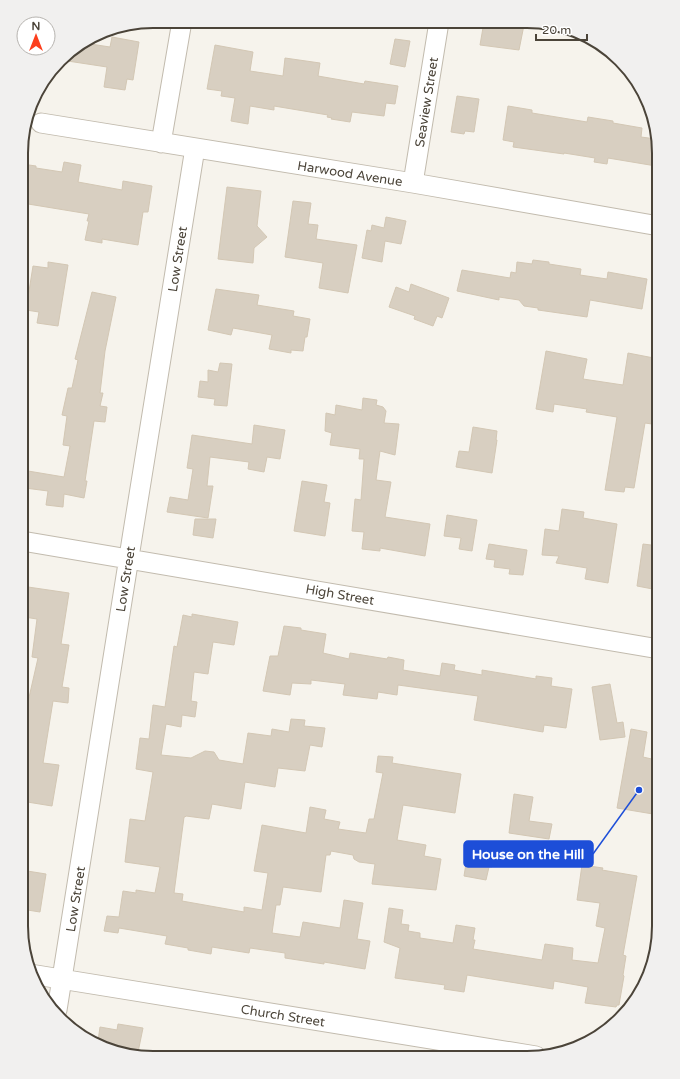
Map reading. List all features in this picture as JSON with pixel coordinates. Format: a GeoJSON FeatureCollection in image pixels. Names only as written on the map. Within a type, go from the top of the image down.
{"type":"FeatureCollection","features":[{"type":"Feature","properties":{"kind":"street"},"geometry":{"type":"LineString","coordinates":[[161,143],[181,28]]}},
{"type":"Feature","properties":{"kind":"street","name":"Seaview Street"},"geometry":{"type":"LineString","coordinates":[[412,183],[438,28]]}},
{"type":"Feature","properties":{"kind":"street","name":"Harwood Avenue"},"geometry":{"type":"LineString","coordinates":[[41,123],[412,183],[652,225]]}},
{"type":"Feature","properties":{"kind":"street","name":"Low Street"},"geometry":{"type":"LineString","coordinates":[[58,1006],[128,558],[195,148]]}},
{"type":"Feature","properties":{"kind":"street","name":"High Street"},"geometry":{"type":"LineString","coordinates":[[28,541],[652,648]]}},
{"type":"Feature","properties":{"kind":"street","name":"Church Street"},"geometry":{"type":"LineString","coordinates":[[38,975],[505,1051]]}},
{"type":"Feature","properties":{"kind":"building"},"geometry":{"type":"Polygon","coordinates":[[[483,28],[523,28],[519,50],[480,45],[483,28]]]}},
{"type":"Feature","properties":{"kind":"building"},"geometry":{"type":"Polygon","coordinates":[[[112,37],[139,42],[133,80],[127,79],[125,90],[104,87],[107,67],[69,61],[83,49],[92,44],[110,47],[112,37]]]}},
{"type":"Feature","properties":{"kind":"building"},"geometry":{"type":"Polygon","coordinates":[[[395,39],[410,41],[405,67],[390,64],[395,39]]]}},
{"type":"Feature","properties":{"kind":"building"},"geometry":{"type":"Polygon","coordinates":[[[215,45],[253,52],[250,71],[283,76],[285,58],[320,63],[318,76],[364,84],[365,81],[398,86],[395,104],[386,103],[384,116],[352,112],[350,122],[331,119],[332,118],[327,117],[328,115],[274,106],[274,110],[250,106],[248,124],[231,121],[235,98],[221,96],[222,91],[207,89],[215,45]]]}},
{"type":"Feature","properties":{"kind":"building"},"geometry":{"type":"Polygon","coordinates":[[[457,96],[479,99],[474,132],[465,131],[464,134],[451,132],[457,96]]]}},
{"type":"Feature","properties":{"kind":"building"},"geometry":{"type":"Polygon","coordinates":[[[508,106],[532,110],[532,113],[587,122],[588,117],[613,121],[613,123],[642,128],[641,137],[651,138],[652,165],[608,158],[607,164],[594,162],[595,158],[513,147],[514,142],[503,140],[508,106]]]}},
{"type":"Feature","properties":{"kind":"building"},"geometry":{"type":"Polygon","coordinates":[[[64,162],[81,165],[78,182],[122,190],[123,181],[152,186],[148,212],[143,212],[138,245],[102,239],[102,243],[85,240],[89,214],[28,204],[28,165],[36,166],[36,168],[62,172],[64,162]]]}},
{"type":"Feature","properties":{"kind":"building"},"geometry":{"type":"Polygon","coordinates":[[[227,187],[261,191],[257,226],[267,237],[254,248],[253,263],[218,259],[227,187]]]}},
{"type":"Feature","properties":{"kind":"building"},"geometry":{"type":"Polygon","coordinates":[[[293,201],[311,203],[308,224],[318,225],[316,239],[357,245],[348,293],[319,288],[323,263],[285,257],[293,201]]]}},
{"type":"Feature","properties":{"kind":"building"},"geometry":{"type":"Polygon","coordinates":[[[386,217],[406,221],[401,244],[385,241],[382,262],[362,258],[367,230],[371,231],[372,225],[384,228],[386,217]]]}},
{"type":"Feature","properties":{"kind":"building"},"geometry":{"type":"Polygon","coordinates":[[[533,260],[581,269],[580,275],[607,279],[608,272],[647,279],[642,309],[590,300],[587,317],[538,310],[538,308],[524,306],[519,300],[499,297],[499,300],[457,291],[462,270],[510,278],[511,272],[516,273],[517,262],[532,264],[533,260]]]}},
{"type":"Feature","properties":{"kind":"building"},"geometry":{"type":"Polygon","coordinates":[[[48,262],[68,265],[58,326],[37,323],[39,312],[28,310],[28,297],[33,266],[48,268],[48,262]]]}},
{"type":"Feature","properties":{"kind":"building"},"geometry":{"type":"Polygon","coordinates":[[[411,284],[449,298],[442,318],[437,316],[433,326],[414,319],[415,316],[389,307],[396,287],[409,292],[411,284]]]}},
{"type":"Feature","properties":{"kind":"building"},"geometry":{"type":"Polygon","coordinates":[[[216,289],[259,295],[257,305],[294,311],[293,316],[310,319],[303,351],[291,350],[291,353],[269,349],[272,335],[233,328],[231,335],[208,330],[216,289]]]}},
{"type":"Feature","properties":{"kind":"building"},"geometry":{"type":"Polygon","coordinates":[[[92,292],[116,297],[105,351],[100,393],[103,393],[100,406],[107,407],[105,422],[94,421],[84,498],[64,494],[63,507],[46,505],[48,491],[28,488],[28,471],[64,477],[70,446],[63,445],[67,416],[62,415],[68,388],[72,388],[78,360],[75,359],[92,292]]]}},
{"type":"Feature","properties":{"kind":"building"},"geometry":{"type":"Polygon","coordinates":[[[546,351],[587,359],[583,379],[623,385],[628,353],[652,358],[652,424],[645,423],[634,488],[625,487],[624,492],[605,490],[617,417],[586,412],[587,409],[554,404],[553,412],[536,409],[546,351]]]}},
{"type":"Feature","properties":{"kind":"building"},"geometry":{"type":"Polygon","coordinates":[[[220,363],[232,364],[227,406],[214,405],[215,399],[198,397],[200,381],[208,382],[208,370],[218,372],[220,363]]]}},
{"type":"Feature","properties":{"kind":"building"},"geometry":{"type":"Polygon","coordinates":[[[363,398],[377,400],[376,405],[383,407],[386,411],[384,423],[399,424],[395,455],[380,451],[376,480],[391,482],[385,517],[430,524],[425,556],[380,548],[380,551],[362,549],[364,532],[352,531],[355,499],[361,500],[364,459],[359,459],[360,449],[330,445],[332,433],[325,431],[326,413],[335,415],[336,405],[362,410],[363,398]]]}},
{"type":"Feature","properties":{"kind":"building"},"geometry":{"type":"Polygon","coordinates":[[[254,425],[285,430],[280,459],[267,457],[264,472],[248,469],[249,462],[210,457],[207,486],[213,486],[208,518],[167,512],[170,497],[188,500],[193,469],[187,468],[192,435],[252,444],[254,425]]]}},
{"type":"Feature","properties":{"kind":"building"},"geometry":{"type":"Polygon","coordinates":[[[473,427],[497,431],[492,473],[456,467],[459,451],[469,452],[473,427]]]}},
{"type":"Feature","properties":{"kind":"building"},"geometry":{"type":"Polygon","coordinates":[[[302,481],[327,485],[324,502],[330,503],[325,536],[294,531],[302,481]]]}},
{"type":"Feature","properties":{"kind":"building"},"geometry":{"type":"Polygon","coordinates":[[[562,509],[584,512],[583,518],[617,524],[608,583],[585,579],[587,568],[556,563],[559,556],[542,555],[545,529],[559,531],[562,509]]]}},
{"type":"Feature","properties":{"kind":"building"},"geometry":{"type":"Polygon","coordinates":[[[447,515],[477,520],[472,551],[459,549],[461,538],[444,536],[447,515]]]}},
{"type":"Feature","properties":{"kind":"building"},"geometry":{"type":"Polygon","coordinates":[[[195,519],[216,519],[213,538],[193,535],[195,519]]]}},
{"type":"Feature","properties":{"kind":"building"},"geometry":{"type":"Polygon","coordinates":[[[489,544],[527,550],[523,575],[509,574],[510,569],[494,567],[495,560],[486,559],[489,544]]]}},
{"type":"Feature","properties":{"kind":"building"},"geometry":{"type":"Polygon","coordinates":[[[643,544],[652,545],[652,589],[637,586],[643,544]]]}},
{"type":"Feature","properties":{"kind":"building"},"geometry":{"type":"Polygon","coordinates":[[[28,587],[69,593],[61,644],[69,645],[62,687],[69,688],[68,703],[53,701],[43,763],[59,765],[52,806],[28,802],[28,702],[38,658],[32,657],[37,619],[28,618],[28,587]]]}},
{"type":"Feature","properties":{"kind":"building"},"geometry":{"type":"Polygon","coordinates":[[[192,614],[238,622],[234,645],[213,642],[208,674],[194,672],[191,701],[197,702],[195,717],[182,715],[181,727],[166,724],[161,755],[191,758],[205,751],[214,752],[219,760],[243,764],[248,733],[271,736],[272,729],[289,732],[291,719],[305,720],[304,726],[325,728],[322,747],[310,745],[305,771],[278,768],[275,787],[245,782],[241,809],[212,804],[209,819],[184,817],[174,893],[183,894],[182,901],[244,912],[244,907],[262,910],[268,873],[254,871],[262,825],[306,833],[310,807],[326,810],[324,819],[340,822],[338,829],[366,833],[369,819],[374,819],[383,773],[376,772],[378,756],[393,757],[392,763],[461,774],[455,813],[403,805],[397,840],[426,845],[424,856],[441,859],[436,890],[372,884],[375,864],[359,862],[354,859],[353,855],[331,851],[330,855],[326,855],[321,892],[283,887],[280,905],[276,905],[272,933],[300,937],[303,922],[340,928],[344,900],[363,903],[357,939],[370,941],[365,969],[324,962],[324,964],[285,958],[285,953],[250,948],[249,953],[212,947],[211,954],[165,944],[167,936],[119,928],[118,933],[104,931],[107,916],[119,917],[123,891],[136,893],[136,890],[155,893],[160,867],[125,862],[130,819],[145,821],[153,772],[136,769],[140,738],[149,739],[153,705],[165,707],[174,646],[177,647],[183,615],[192,617],[192,614]]]}},
{"type":"Feature","properties":{"kind":"building"},"geometry":{"type":"Polygon","coordinates":[[[284,626],[301,628],[301,630],[326,634],[323,653],[349,659],[350,653],[404,660],[403,670],[440,676],[442,663],[455,665],[454,670],[482,675],[482,670],[536,679],[536,676],[552,678],[551,686],[572,689],[566,728],[544,725],[543,732],[474,720],[478,696],[398,685],[397,695],[378,692],[377,699],[343,695],[345,684],[311,680],[311,684],[292,683],[290,695],[263,691],[270,656],[278,656],[284,626]]]}},
{"type":"Feature","properties":{"kind":"building"},"geometry":{"type":"Polygon","coordinates":[[[610,684],[617,723],[623,722],[625,737],[600,740],[592,687],[610,684]]]}},
{"type":"Feature","properties":{"kind":"building"},"geometry":{"type":"Polygon","coordinates":[[[631,729],[647,732],[643,757],[652,759],[652,814],[617,808],[631,729]]]}},
{"type":"Feature","properties":{"kind":"building"},"geometry":{"type":"Polygon","coordinates":[[[514,794],[533,797],[529,821],[552,824],[549,839],[509,833],[514,794]]]}},
{"type":"Feature","properties":{"kind":"building"},"geometry":{"type":"Polygon","coordinates":[[[469,845],[495,849],[492,867],[489,867],[486,880],[464,876],[469,845]]]}},
{"type":"Feature","properties":{"kind":"building"},"geometry":{"type":"Polygon","coordinates":[[[582,865],[637,876],[623,955],[626,956],[624,976],[619,1005],[616,1007],[585,1003],[588,987],[554,981],[553,989],[467,975],[464,992],[444,989],[445,985],[395,978],[400,948],[384,942],[389,908],[403,910],[401,924],[409,925],[408,931],[420,933],[420,938],[453,943],[456,925],[475,928],[473,949],[542,960],[545,944],[573,948],[572,960],[598,963],[605,928],[596,926],[600,903],[577,900],[582,865]]]}},
{"type":"Feature","properties":{"kind":"building"},"geometry":{"type":"Polygon","coordinates":[[[28,871],[46,874],[40,912],[28,910],[28,871]]]}},
{"type":"Feature","properties":{"kind":"building"},"geometry":{"type":"Polygon","coordinates":[[[118,1024],[143,1028],[138,1050],[120,1047],[98,1038],[100,1027],[117,1030],[118,1024]]]}},
{"type":"Feature","properties":{"kind":"place","name":"House on the Hill"},"geometry":{"type":"Point","coordinates":[639,790]}}]}
